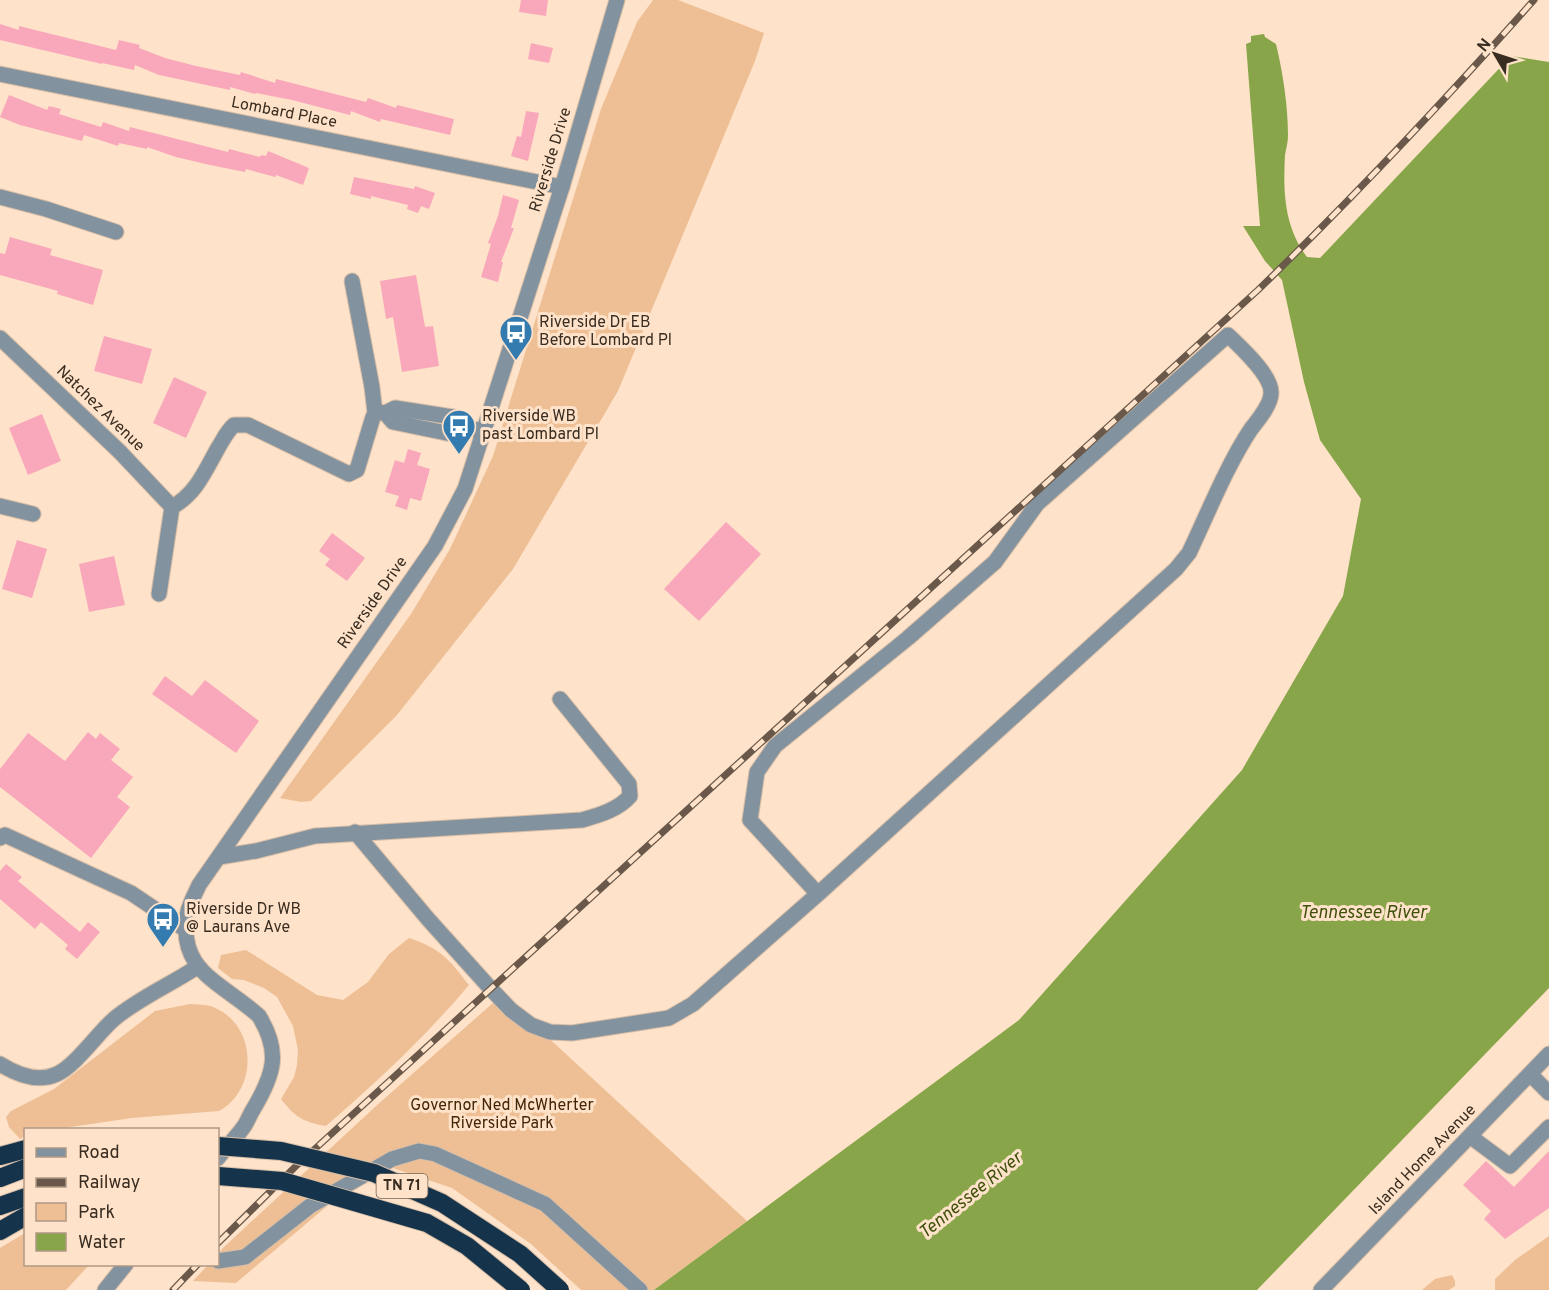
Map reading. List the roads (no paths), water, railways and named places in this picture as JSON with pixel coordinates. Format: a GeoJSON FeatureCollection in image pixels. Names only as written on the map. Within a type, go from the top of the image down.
{"type":"FeatureCollection","features":[{"type":"Feature","properties":{"kind":"highway","name":"TN 71"},"geometry":{"type":"LineString","coordinates":[[219,1146],[281,1151],[374,1173],[442,1203],[520,1254],[560,1290]]}},
{"type":"Feature","properties":{"kind":"highway"},"geometry":{"type":"LineString","coordinates":[[0,1156],[24,1150]]}},
{"type":"Feature","properties":{"kind":"highway"},"geometry":{"type":"LineString","coordinates":[[0,1178],[24,1169]]}},
{"type":"Feature","properties":{"kind":"highway","name":"TN 71"},"geometry":{"type":"LineString","coordinates":[[219,1176],[282,1181],[427,1223],[467,1246],[521,1290]]}},
{"type":"Feature","properties":{"kind":"highway"},"geometry":{"type":"LineString","coordinates":[[0,1206],[24,1198]]}},
{"type":"Feature","properties":{"kind":"highway"},"geometry":{"type":"LineString","coordinates":[[0,1231],[24,1217]]}},
{"type":"Feature","properties":{"kind":"street","name":"Riverside Drive"},"geometry":{"type":"LineString","coordinates":[[197,967],[186,940],[186,930],[188,911],[199,885],[435,546],[465,489],[562,187],[617,0]]}},
{"type":"Feature","properties":{"kind":"street","name":"Lombard Place"},"geometry":{"type":"LineString","coordinates":[[0,74],[562,187]]}},
{"type":"Feature","properties":{"kind":"street"},"geometry":{"type":"LineString","coordinates":[[0,197],[46,208],[117,232]]}},
{"type":"Feature","properties":{"kind":"street"},"geometry":{"type":"LineString","coordinates":[[159,594],[172,507],[193,493],[230,428],[234,425],[248,425],[349,474],[357,471],[380,413],[372,387],[352,281]]}},
{"type":"Feature","properties":{"kind":"street"},"geometry":{"type":"LineString","coordinates":[[355,832],[491,989],[511,1010],[531,1025],[550,1032],[572,1033],[669,1018],[693,1004],[818,894],[1176,569],[1189,553],[1227,473],[1247,436],[1266,408],[1271,393],[1268,381],[1258,366],[1228,334],[1037,504],[995,561],[908,638],[775,746],[757,772],[750,820],[818,894]]}},
{"type":"Feature","properties":{"kind":"street","name":"Natchez Avenue"},"geometry":{"type":"LineString","coordinates":[[0,338],[120,452],[172,507]]}},
{"type":"Feature","properties":{"kind":"street"},"geometry":{"type":"LineString","coordinates":[[380,413],[395,408],[459,418],[466,428],[484,431]]}},
{"type":"Feature","properties":{"kind":"street"},"geometry":{"type":"LineString","coordinates":[[156,490],[193,493]]}},
{"type":"Feature","properties":{"kind":"street"},"geometry":{"type":"LineString","coordinates":[[0,506],[33,514]]}},
{"type":"Feature","properties":{"kind":"street"},"geometry":{"type":"LineString","coordinates":[[219,857],[256,851],[315,836],[582,820],[602,814],[624,803],[630,796],[629,784],[560,699]]}},
{"type":"Feature","properties":{"kind":"street"},"geometry":{"type":"LineString","coordinates":[[0,838],[4,836],[12,839],[131,893],[186,930]]}},
{"type":"Feature","properties":{"kind":"street"},"geometry":{"type":"LineString","coordinates":[[0,1064],[36,1078],[57,1074],[115,1019],[139,1001],[197,967],[259,1016],[272,1045],[272,1071],[268,1083],[244,1127],[219,1157]]}},
{"type":"Feature","properties":{"kind":"street","name":"Island Home Avenue"},"geometry":{"type":"LineString","coordinates":[[1321,1290],[1549,1054]]}},
{"type":"Feature","properties":{"kind":"street"},"geometry":{"type":"LineString","coordinates":[[1530,1074],[1549,1093]]}},
{"type":"Feature","properties":{"kind":"street"},"geometry":{"type":"LineString","coordinates":[[1471,1137],[1510,1166],[1549,1127]]}},
{"type":"Feature","properties":{"kind":"street"},"geometry":{"type":"LineString","coordinates":[[219,1261],[245,1257],[310,1206],[392,1159],[419,1151],[435,1154],[545,1204],[640,1290]]}},
{"type":"Feature","properties":{"kind":"street"},"geometry":{"type":"LineString","coordinates":[[105,1290],[124,1266]]}},
{"type":"Feature","properties":{"kind":"water","name":"Tennessee River"},"geometry":{"type":"Polygon","coordinates":[[[1264,34],[1276,44],[1285,90],[1288,136],[1284,168],[1289,221],[1307,257],[1320,258],[1511,56],[1549,62],[1549,988],[1257,1290],[654,1290],[1019,1020],[1242,770],[1343,596],[1361,499],[1320,440],[1304,382],[1282,280],[1265,261],[1243,226],[1260,226],[1246,44],[1251,42],[1251,36],[1264,34]]]}},
{"type":"Feature","properties":{"kind":"railway"},"geometry":{"type":"LineString","coordinates":[[219,1242],[295,1167],[1258,290],[1399,148],[1534,0]]}},
{"type":"Feature","properties":{"kind":"railway"},"geometry":{"type":"LineString","coordinates":[[173,1290],[196,1266]]}},
{"type":"Feature","properties":{"kind":"place","name":"Riverside Dr EB Before Lombard Pl"},"geometry":{"type":"Point","coordinates":[516,361]}},
{"type":"Feature","properties":{"kind":"place","name":"Riverside WB past Lombard Pl"},"geometry":{"type":"Point","coordinates":[459,455]}},
{"type":"Feature","properties":{"kind":"place","name":"Riverside Dr WB @ Laurans Ave"},"geometry":{"type":"Point","coordinates":[163,948]}},
{"type":"Feature","properties":{"kind":"park label","name":"Governor Ned McWherter Riverside Park"},"geometry":{"type":"Point","coordinates":[502,1115]}}]}
